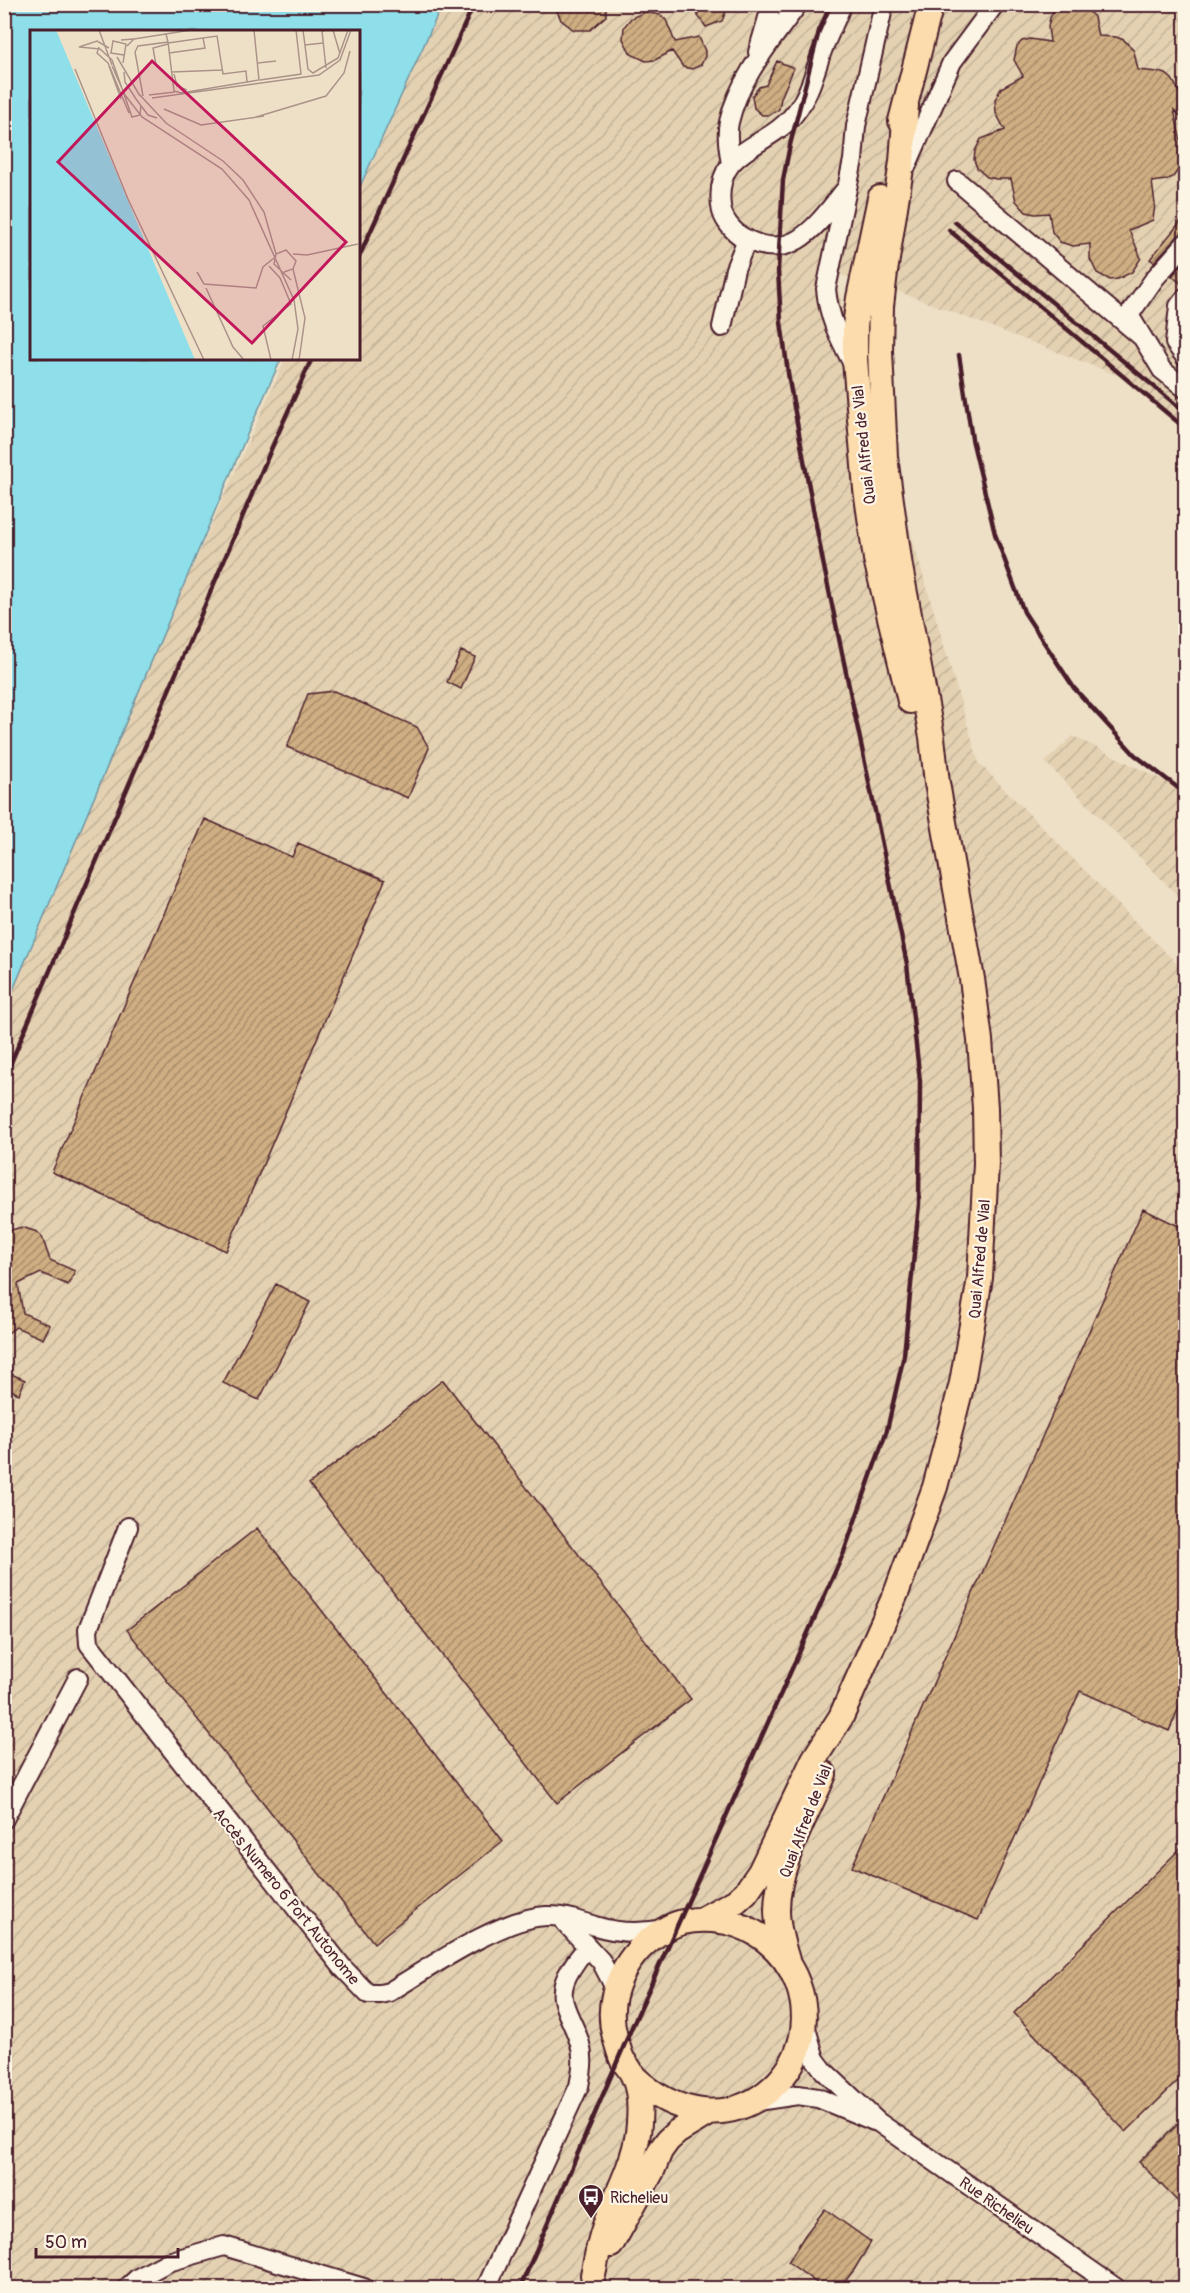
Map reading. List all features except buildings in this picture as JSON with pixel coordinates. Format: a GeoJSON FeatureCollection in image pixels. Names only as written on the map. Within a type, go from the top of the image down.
{"type":"FeatureCollection","features":[{"type":"Feature","properties":{"kind":"main road","name":"Quai Alfred de Vial"},"geometry":{"type":"LineString","coordinates":[[931,4],[906,105],[889,157],[855,326],[856,368],[866,489],[876,559],[920,742],[936,783]]}},
{"type":"Feature","properties":{"kind":"main road","name":"Quai Alfred de Vial"},"geometry":{"type":"LineString","coordinates":[[702,1919],[736,1901],[754,1883],[814,1759],[841,1717],[897,1591],[935,1487],[962,1383],[980,1278],[986,1163],[980,1040],[972,979],[936,783],[932,737],[900,567],[885,457],[880,351],[882,306],[898,189],[906,105]]}},
{"type":"Feature","properties":{"kind":"main road","name":"Quai Alfred de Vial"},"geometry":{"type":"LineString","coordinates":[[787,1960],[778,1919],[779,1889],[786,1863],[828,1766],[841,1717]]}},
{"type":"Feature","properties":{"kind":"main road"},"geometry":{"type":"LineString","coordinates":[[702,1919],[727,1921],[750,1929],[771,1942],[787,1960],[801,1990],[804,2023],[799,2047],[788,2069],[772,2088],[752,2101],[731,2109],[710,2112],[688,2110],[668,2103],[650,2092],[634,2077],[621,2057],[614,2035],[612,2012],[615,1989],[626,1964],[643,1944],[665,1929],[702,1919]]}},
{"type":"Feature","properties":{"kind":"main road"},"geometry":{"type":"LineString","coordinates":[[590,2282],[602,2235],[636,2142],[639,2100],[634,2077]]}},
{"type":"Feature","properties":{"kind":"main road"},"geometry":{"type":"LineString","coordinates":[[590,2282],[638,2197],[660,2151],[676,2132],[710,2112]]}},
{"type":"Feature","properties":{"kind":"street"},"geometry":{"type":"LineString","coordinates":[[753,68],[772,4]]}},
{"type":"Feature","properties":{"kind":"street"},"geometry":{"type":"LineString","coordinates":[[731,164],[728,123],[737,98],[784,4]]}},
{"type":"Feature","properties":{"kind":"street"},"geometry":{"type":"LineString","coordinates":[[753,68],[798,4]]}},
{"type":"Feature","properties":{"kind":"street"},"geometry":{"type":"LineString","coordinates":[[842,4],[807,92],[795,113],[777,131],[753,144],[736,157],[725,172],[720,189],[721,209],[726,221],[739,235],[770,247],[780,247],[797,242],[809,232],[846,189]]}},
{"type":"Feature","properties":{"kind":"street"},"geometry":{"type":"LineString","coordinates":[[856,368],[833,325],[828,310],[826,289],[853,160],[856,126],[884,4]]}},
{"type":"Feature","properties":{"kind":"street"},"geometry":{"type":"LineString","coordinates":[[898,189],[917,139],[952,62],[995,4]]}},
{"type":"Feature","properties":{"kind":"street"},"geometry":{"type":"LineString","coordinates":[[957,181],[1143,337]]}},
{"type":"Feature","properties":{"kind":"street"},"geometry":{"type":"LineString","coordinates":[[722,327],[735,269],[747,240]]}},
{"type":"Feature","properties":{"kind":"street"},"geometry":{"type":"LineString","coordinates":[[1185,243],[1155,278],[1129,315],[1162,370],[1185,389]]}},
{"type":"Feature","properties":{"kind":"street"},"geometry":{"type":"LineString","coordinates":[[1185,297],[1179,306],[1175,343],[1185,358]]}},
{"type":"Feature","properties":{"kind":"street","name":"Accès Numero 6 Port Autonome"},"geometry":{"type":"LineString","coordinates":[[128,1527],[88,1629],[89,1644],[356,1983],[368,1994],[389,1992],[508,1925],[546,1916],[576,1919],[597,1927],[639,1934],[665,1929]]}},
{"type":"Feature","properties":{"kind":"street"},"geometry":{"type":"LineString","coordinates":[[4,1819],[78,1678]]}},
{"type":"Feature","properties":{"kind":"street"},"geometry":{"type":"LineString","coordinates":[[561,1918],[601,1961],[615,1989]]}},
{"type":"Feature","properties":{"kind":"street"},"geometry":{"type":"LineString","coordinates":[[486,2289],[579,2086],[583,2067],[580,2044],[564,2004],[562,1982],[581,1953],[588,1948]]}},
{"type":"Feature","properties":{"kind":"street","name":"Rue Richelieu"},"geometry":{"type":"LineString","coordinates":[[804,2023],[815,2059],[878,2122],[1116,2289]]}},
{"type":"Feature","properties":{"kind":"street","name":"Rue Richelieu"},"geometry":{"type":"LineString","coordinates":[[752,2101],[798,2095],[818,2098],[878,2122]]}},
{"type":"Feature","properties":{"kind":"street"},"geometry":{"type":"LineString","coordinates":[[127,2289],[138,2278],[168,2262],[224,2246],[364,2289]]}},
{"type":"Feature","properties":{"kind":"shaded area"},"geometry":{"type":"Polygon","coordinates":[[[442,5],[1185,5],[1185,427],[1125,378],[889,288],[833,273],[979,763],[1185,972],[1185,2288],[5,2288],[5,1009],[172,613],[285,360],[360,360],[360,190],[442,5]]]}},
{"type":"Feature","properties":{"kind":"shaded area"},"geometry":{"type":"Polygon","coordinates":[[[1073,736],[1185,791],[1185,903],[1045,762],[1073,736]]]}},
{"type":"Feature","properties":{"kind":"water"},"geometry":{"type":"Polygon","coordinates":[[[5,4],[442,5],[360,187],[360,30],[30,30],[30,360],[281,360],[5,1009],[5,4]]]}},
{"type":"Feature","properties":{"kind":"railway"},"geometry":{"type":"LineString","coordinates":[[360,255],[474,4]]}},
{"type":"Feature","properties":{"kind":"railway"},"geometry":{"type":"LineString","coordinates":[[520,2288],[632,2027],[844,1552],[887,1430],[904,1355],[919,1204],[920,1081],[907,964],[823,562],[789,380],[781,322],[778,270],[783,180],[819,31],[831,4]]}},
{"type":"Feature","properties":{"kind":"railway"},"geometry":{"type":"LineString","coordinates":[[955,222],[1186,413]]}},
{"type":"Feature","properties":{"kind":"railway"},"geometry":{"type":"LineString","coordinates":[[949,230],[1186,429]]}},
{"type":"Feature","properties":{"kind":"railway"},"geometry":{"type":"LineString","coordinates":[[959,355],[972,439],[995,534],[1024,612],[1074,688],[1135,755],[1186,794]]}},
{"type":"Feature","properties":{"kind":"railway"},"geometry":{"type":"LineString","coordinates":[[4,1079],[311,360]]}},
{"type":"Feature","properties":{"kind":"place","name":"Richelieu"},"geometry":{"type":"Point","coordinates":[591,2220]}}]}
